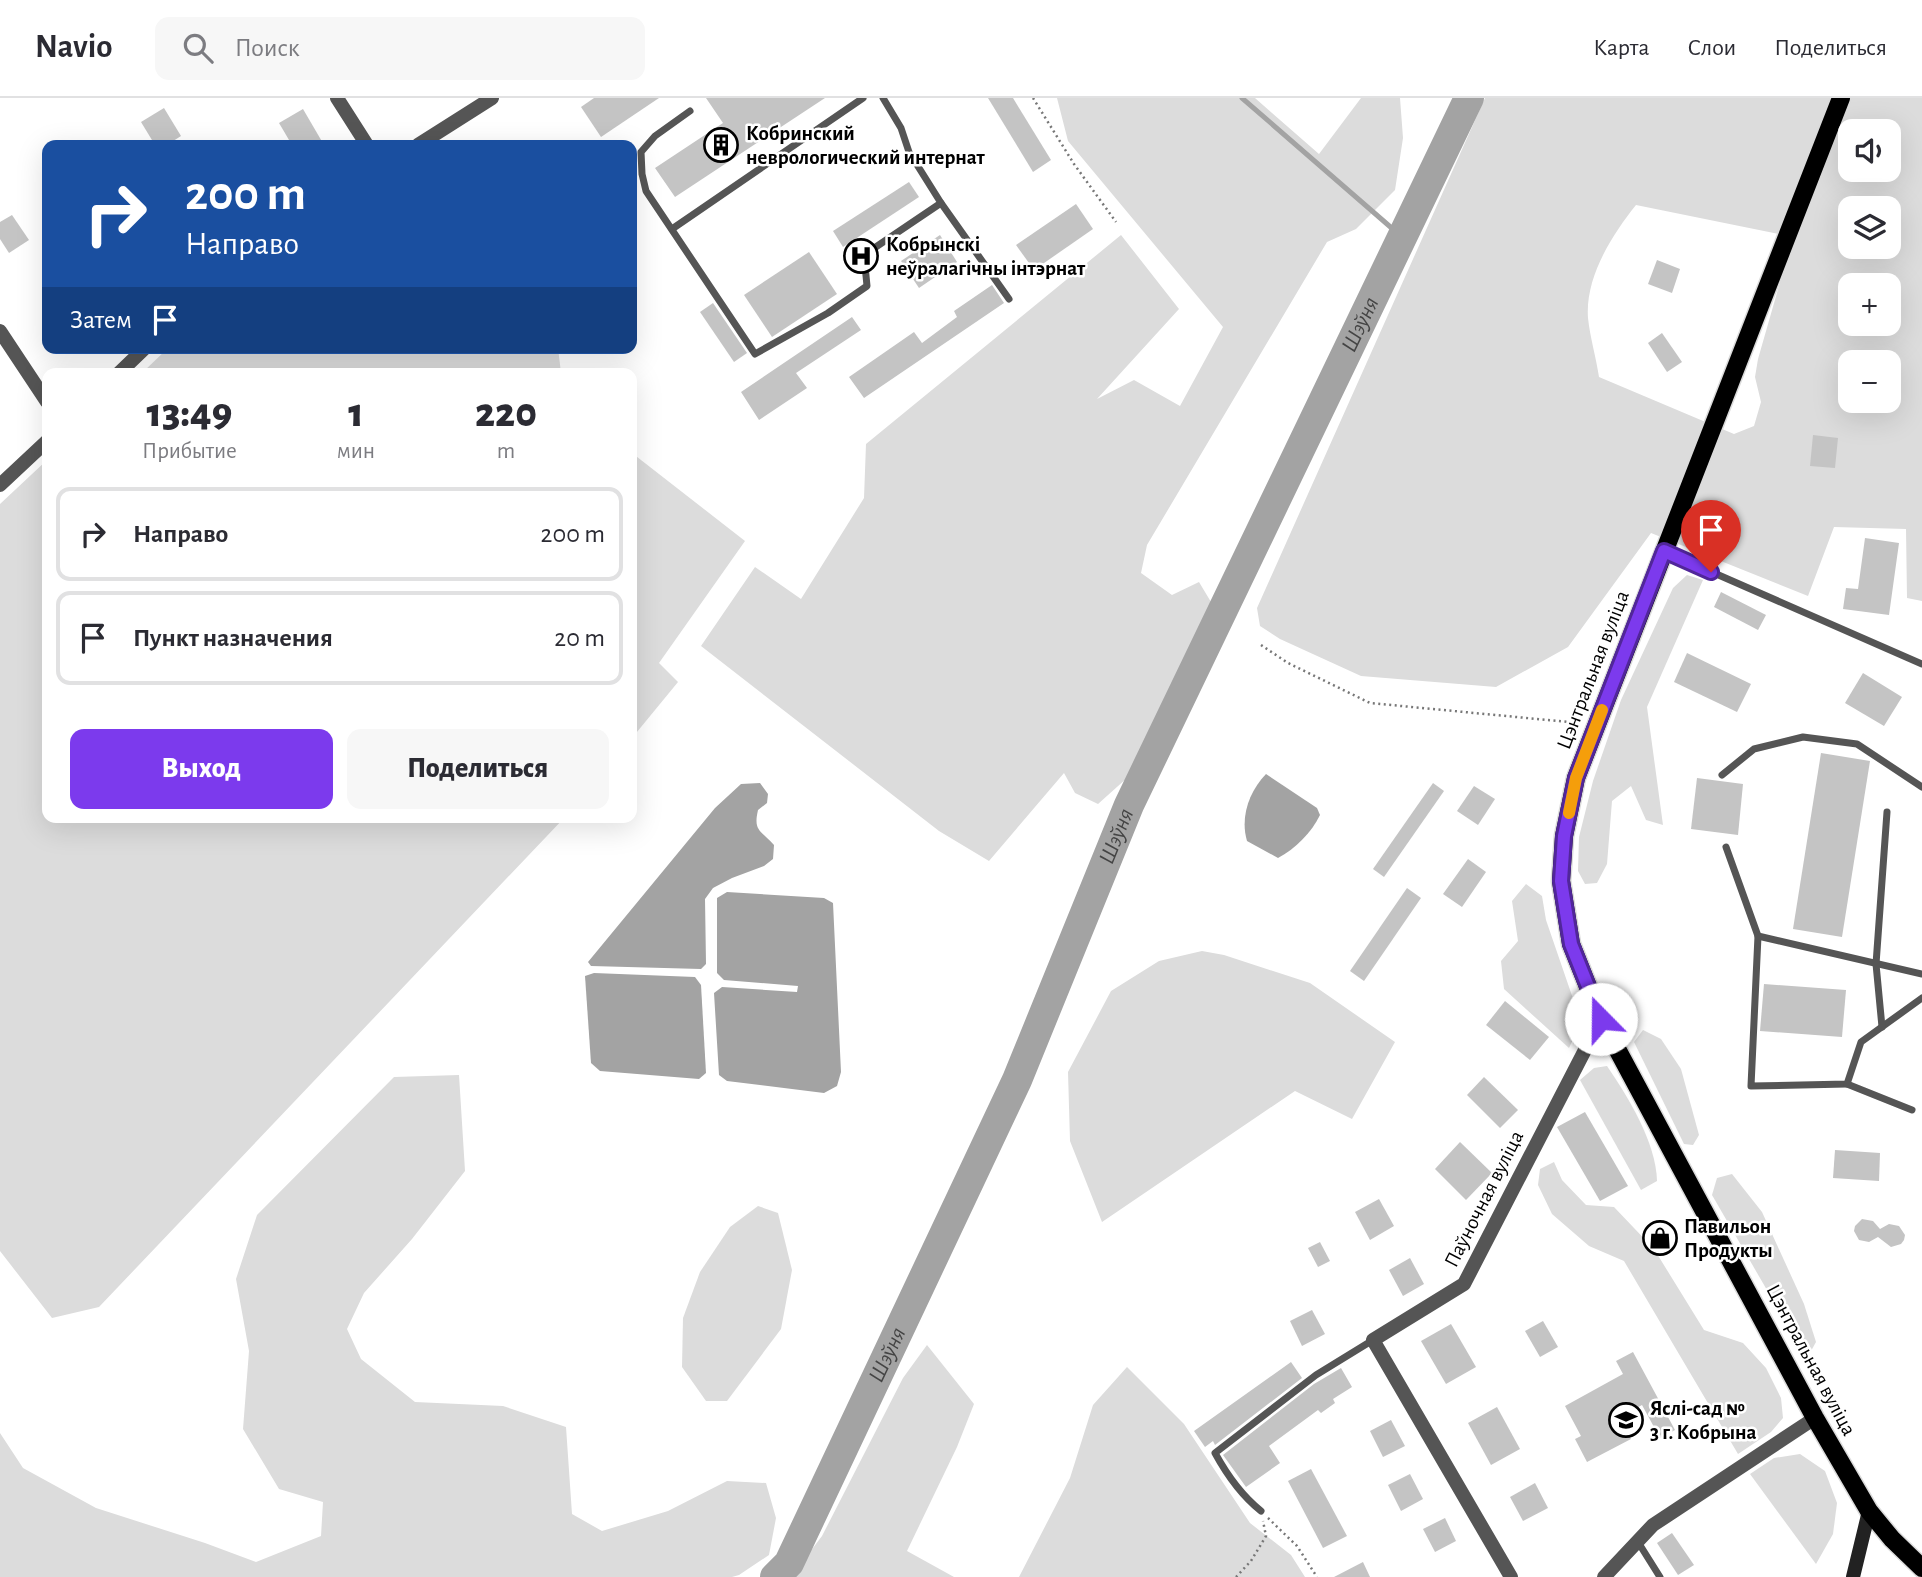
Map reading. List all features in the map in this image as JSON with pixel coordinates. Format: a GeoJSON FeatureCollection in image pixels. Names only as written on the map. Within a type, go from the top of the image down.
{"type":"FeatureCollection","features":[{"type":"Feature","properties":{"kind":"main road","name":"Цэнтральная вуліца"},"geometry":{"type":"LineString","coordinates":[[1841,98],[1576,778],[1564,836],[1561,881],[1571,944],[1601,1019],[1815,1418],[1869,1511],[1892,1539],[1922,1568]]}},
{"type":"Feature","properties":{"kind":"street"},"geometry":{"type":"LineString","coordinates":[[337,98],[364,140]]}},
{"type":"Feature","properties":{"kind":"street"},"geometry":{"type":"LineString","coordinates":[[426,140],[492,98]]}},
{"type":"Feature","properties":{"kind":"street"},"geometry":{"type":"LineString","coordinates":[[0,331],[42,394]]}},
{"type":"Feature","properties":{"kind":"street"},"geometry":{"type":"LineString","coordinates":[[124,368],[139,354]]}},
{"type":"Feature","properties":{"kind":"street"},"geometry":{"type":"LineString","coordinates":[[0,485],[42,446]]}},
{"type":"Feature","properties":{"kind":"street","name":"Паўночная вуліца"},"geometry":{"type":"LineString","coordinates":[[1373,1340],[1464,1284],[1601,1019]]}},
{"type":"Feature","properties":{"kind":"street"},"geometry":{"type":"LineString","coordinates":[[1373,1340],[1511,1577]]}},
{"type":"Feature","properties":{"kind":"street"},"geometry":{"type":"LineString","coordinates":[[1604,1577],[1653,1524],[1815,1418]]}},
{"type":"Feature","properties":{"kind":"street"},"geometry":{"type":"LineString","coordinates":[[1853,1577],[1869,1511]]}},
{"type":"Feature","properties":{"kind":"lane"},"geometry":{"type":"LineString","coordinates":[[672,229],[863,98]]}},
{"type":"Feature","properties":{"kind":"lane"},"geometry":{"type":"LineString","coordinates":[[883,98],[901,128],[909,152],[941,203],[1009,299]]}},
{"type":"Feature","properties":{"kind":"lane"},"geometry":{"type":"LineString","coordinates":[[690,111],[655,136],[641,152],[646,191],[755,354],[828,313],[867,286],[864,255],[941,203]]}},
{"type":"Feature","properties":{"kind":"lane"},"geometry":{"type":"LineString","coordinates":[[1664,551],[1922,664]]}},
{"type":"Feature","properties":{"kind":"lane"},"geometry":{"type":"LineString","coordinates":[[1722,775],[1754,749],[1803,737],[1857,744],[1922,787]]}},
{"type":"Feature","properties":{"kind":"lane"},"geometry":{"type":"LineString","coordinates":[[1882,1027],[1876,964],[1887,812]]}},
{"type":"Feature","properties":{"kind":"lane"},"geometry":{"type":"LineString","coordinates":[[1726,847],[1758,936],[1751,1086],[1847,1083],[1912,1110]]}},
{"type":"Feature","properties":{"kind":"lane"},"geometry":{"type":"LineString","coordinates":[[1758,936],[1922,974]]}},
{"type":"Feature","properties":{"kind":"lane"},"geometry":{"type":"LineString","coordinates":[[1847,1083],[1861,1042],[1922,998]]}},
{"type":"Feature","properties":{"kind":"lane"},"geometry":{"type":"LineString","coordinates":[[1261,1511],[1247,1500],[1215,1453],[1316,1375],[1373,1340]]}},
{"type":"Feature","properties":{"kind":"lane"},"geometry":{"type":"LineString","coordinates":[[1638,1541],[1660,1577]]}},
{"type":"Feature","properties":{"kind":"path"},"geometry":{"type":"LineString","coordinates":[[1033,98],[1074,164],[1116,222]]}},
{"type":"Feature","properties":{"kind":"path"},"geometry":{"type":"LineString","coordinates":[[1261,645],[1288,663],[1370,704],[1597,724]]}},
{"type":"Feature","properties":{"kind":"path"},"geometry":{"type":"LineString","coordinates":[[1236,1577],[1251,1561],[1266,1536],[1261,1511]]}},
{"type":"Feature","properties":{"kind":"path"},"geometry":{"type":"LineString","coordinates":[[1261,1511],[1297,1546],[1317,1577]]}},
{"type":"Feature","properties":{"kind":"shaded area"},"geometry":{"type":"Polygon","coordinates":[[[1057,98],[1255,98],[1319,154],[1361,98],[1400,98],[1403,138],[1395,190],[1356,229],[1327,242],[1147,545],[1141,573],[1172,595],[1199,582],[1214,607],[1127,778],[1098,804],[1075,793],[1064,773],[989,861],[939,831],[701,646],[755,567],[801,599],[864,498],[866,444],[1121,235],[1179,309],[1097,399],[1134,380],[1180,406],[1223,327],[1068,141],[1057,98]]]}},
{"type":"Feature","properties":{"kind":"shaded area"},"geometry":{"type":"Polygon","coordinates":[[[1485,98],[1922,98],[1922,601],[1907,598],[1906,529],[1834,527],[1808,596],[1651,533],[1568,647],[1496,687],[1361,676],[1280,639],[1260,626],[1257,608],[1485,98]],[[1636,205],[1609,243],[1591,287],[1588,318],[1599,377],[1734,434],[1754,426],[1761,402],[1755,377],[1758,359],[1793,237],[1636,205]]]}},
{"type":"Feature","properties":{"kind":"shaded area"},"geometry":{"type":"Polygon","coordinates":[[[162,354],[559,354],[560,368],[147,368],[162,354]]]}},
{"type":"Feature","properties":{"kind":"shaded area"},"geometry":{"type":"Polygon","coordinates":[[[637,457],[745,541],[659,663],[678,682],[637,732],[637,457]]]}},
{"type":"Feature","properties":{"kind":"shaded area"},"geometry":{"type":"Polygon","coordinates":[[[42,465],[42,823],[559,823],[99,1307],[52,1318],[0,1251],[0,504],[42,465]]]}},
{"type":"Feature","properties":{"kind":"shaded area"},"geometry":{"type":"Polygon","coordinates":[[[1687,575],[1703,580],[1647,707],[1663,825],[1646,820],[1631,786],[1612,801],[1607,864],[1597,883],[1585,884],[1578,871],[1579,837],[1593,781],[1621,700],[1673,588],[1687,575]]]}},
{"type":"Feature","properties":{"kind":"shaded area"},"geometry":{"type":"Polygon","coordinates":[[[1266,774],[1317,808],[1320,815],[1302,840],[1278,858],[1247,841],[1245,832],[1247,805],[1266,774]]]}},
{"type":"Feature","properties":{"kind":"shaded area"},"geometry":{"type":"Polygon","coordinates":[[[760,783],[768,794],[767,803],[758,810],[757,827],[774,845],[773,859],[764,866],[713,888],[705,899],[706,964],[701,969],[591,966],[588,962],[715,808],[741,784],[760,783]]]}},
{"type":"Feature","properties":{"kind":"shaded area"},"geometry":{"type":"Polygon","coordinates":[[[1526,884],[1542,896],[1546,920],[1581,1022],[1569,1048],[1504,989],[1501,961],[1518,941],[1512,901],[1526,884]]]}},
{"type":"Feature","properties":{"kind":"shaded area"},"geometry":{"type":"Polygon","coordinates":[[[727,892],[824,898],[833,903],[841,1072],[837,1086],[824,1093],[727,1081],[719,1075],[714,993],[722,987],[797,992],[798,986],[724,980],[717,973],[717,898],[727,892]]]}},
{"type":"Feature","properties":{"kind":"shaded area"},"geometry":{"type":"Polygon","coordinates":[[[1202,951],[1224,955],[1310,983],[1395,1042],[1352,1119],[1295,1091],[1102,1222],[1070,1141],[1068,1072],[1111,991],[1159,961],[1202,951]]]}},
{"type":"Feature","properties":{"kind":"shaded area"},"geometry":{"type":"Polygon","coordinates":[[[594,973],[695,977],[701,985],[706,1073],[699,1079],[600,1071],[591,1063],[585,976],[594,973]]]}},
{"type":"Feature","properties":{"kind":"shaded area"},"geometry":{"type":"Polygon","coordinates":[[[1643,1030],[1661,1039],[1681,1069],[1699,1135],[1693,1145],[1684,1144],[1634,1042],[1643,1030]]]}},
{"type":"Feature","properties":{"kind":"shaded area"},"geometry":{"type":"Polygon","coordinates":[[[1607,1066],[1632,1106],[1652,1151],[1657,1181],[1641,1190],[1580,1080],[1594,1068],[1607,1066]]]}},
{"type":"Feature","properties":{"kind":"shaded area"},"geometry":{"type":"Polygon","coordinates":[[[459,1075],[465,1171],[412,1239],[364,1293],[347,1329],[361,1359],[415,1402],[503,1406],[566,1427],[572,1514],[602,1531],[668,1511],[727,1481],[766,1483],[776,1518],[769,1555],[732,1577],[0,1577],[0,1433],[23,1468],[96,1508],[256,1562],[321,1536],[323,1502],[279,1489],[243,1429],[249,1351],[236,1279],[257,1215],[394,1077],[459,1075]]]}},
{"type":"Feature","properties":{"kind":"shaded area"},"geometry":{"type":"Polygon","coordinates":[[[1554,1162],[1562,1180],[1586,1205],[1614,1207],[1654,1249],[1704,1330],[1743,1343],[1766,1368],[1781,1398],[1783,1418],[1771,1432],[1738,1454],[1624,1261],[1589,1246],[1552,1214],[1538,1185],[1540,1169],[1554,1162]]]}},
{"type":"Feature","properties":{"kind":"shaded area"},"geometry":{"type":"Polygon","coordinates":[[[1732,1174],[1762,1212],[1804,1304],[1816,1342],[1811,1351],[1806,1352],[1797,1342],[1712,1195],[1717,1178],[1732,1174]]]}},
{"type":"Feature","properties":{"kind":"shaded area"},"geometry":{"type":"Polygon","coordinates":[[[758,1206],[778,1213],[792,1270],[781,1329],[727,1401],[706,1401],[682,1367],[683,1318],[700,1272],[730,1227],[758,1206]]]}},
{"type":"Feature","properties":{"kind":"shaded area"},"geometry":{"type":"Polygon","coordinates":[[[927,1345],[974,1404],[957,1447],[907,1551],[954,1577],[791,1577],[822,1536],[903,1378],[927,1345]]]}},
{"type":"Feature","properties":{"kind":"shaded area"},"geometry":{"type":"Polygon","coordinates":[[[1127,1367],[1184,1424],[1250,1523],[1291,1555],[1305,1577],[1019,1577],[1070,1478],[1093,1405],[1127,1367]]]}},
{"type":"Feature","properties":{"kind":"shaded area"},"geometry":{"type":"Polygon","coordinates":[[[1800,1454],[1825,1471],[1837,1503],[1833,1534],[1816,1564],[1750,1474],[1774,1458],[1800,1454]]]}},
{"type":"Feature","properties":{"kind":"building"},"geometry":{"type":"Polygon","coordinates":[[[594,98],[659,98],[601,137],[581,107],[594,98]]]}},
{"type":"Feature","properties":{"kind":"building","name":"Кобринский неврологический интернат"},"geometry":{"type":"Polygon","coordinates":[[[706,98],[825,98],[675,197],[655,168],[723,123],[706,98]]]}},
{"type":"Feature","properties":{"kind":"building"},"geometry":{"type":"Polygon","coordinates":[[[988,98],[1013,98],[1051,160],[1033,172],[988,98]]]}},
{"type":"Feature","properties":{"kind":"building"},"geometry":{"type":"Polygon","coordinates":[[[164,108],[181,136],[175,140],[152,140],[141,122],[164,108]]]}},
{"type":"Feature","properties":{"kind":"building"},"geometry":{"type":"Polygon","coordinates":[[[303,109],[321,140],[289,140],[279,123],[303,109]]]}},
{"type":"Feature","properties":{"kind":"building"},"geometry":{"type":"Polygon","coordinates":[[[909,182],[919,197],[843,247],[833,231],[909,182]]]}},
{"type":"Feature","properties":{"kind":"building"},"geometry":{"type":"Polygon","coordinates":[[[1076,204],[1093,229],[1034,270],[1016,245],[1076,204]]]}},
{"type":"Feature","properties":{"kind":"building"},"geometry":{"type":"Polygon","coordinates":[[[12,215],[29,240],[9,253],[0,239],[0,222],[12,215]]]}},
{"type":"Feature","properties":{"kind":"building"},"geometry":{"type":"Polygon","coordinates":[[[940,235],[957,262],[919,288],[901,261],[940,235]]]}},
{"type":"Feature","properties":{"kind":"building"},"geometry":{"type":"Polygon","coordinates":[[[809,252],[837,294],[772,337],[744,295],[809,252]]]}},
{"type":"Feature","properties":{"kind":"building"},"geometry":{"type":"Polygon","coordinates":[[[1657,260],[1680,269],[1672,293],[1648,284],[1657,260]]]}},
{"type":"Feature","properties":{"kind":"building"},"geometry":{"type":"Polygon","coordinates":[[[992,285],[1004,303],[864,398],[849,377],[914,332],[922,343],[957,317],[954,311],[992,285]]]}},
{"type":"Feature","properties":{"kind":"building"},"geometry":{"type":"Polygon","coordinates":[[[713,303],[747,353],[734,362],[700,312],[713,303]]]}},
{"type":"Feature","properties":{"kind":"building"},"geometry":{"type":"Polygon","coordinates":[[[852,317],[861,330],[796,373],[807,388],[759,420],[741,392],[852,317]]]}},
{"type":"Feature","properties":{"kind":"building"},"geometry":{"type":"Polygon","coordinates":[[[1662,333],[1682,362],[1667,372],[1648,343],[1662,333]]]}},
{"type":"Feature","properties":{"kind":"building"},"geometry":{"type":"Polygon","coordinates":[[[1813,435],[1838,438],[1835,468],[1810,466],[1813,435]]]}},
{"type":"Feature","properties":{"kind":"building"},"geometry":{"type":"Polygon","coordinates":[[[1865,538],[1899,543],[1889,615],[1843,609],[1846,588],[1858,589],[1865,538]]]}},
{"type":"Feature","properties":{"kind":"building"},"geometry":{"type":"Polygon","coordinates":[[[1721,592],[1766,615],[1758,630],[1714,607],[1721,592]]]}},
{"type":"Feature","properties":{"kind":"building"},"geometry":{"type":"Polygon","coordinates":[[[1687,653],[1751,684],[1737,712],[1674,682],[1687,653]]]}},
{"type":"Feature","properties":{"kind":"building"},"geometry":{"type":"Polygon","coordinates":[[[1863,673],[1902,697],[1884,726],[1845,703],[1863,673]]]}},
{"type":"Feature","properties":{"kind":"building"},"geometry":{"type":"Polygon","coordinates":[[[1821,753],[1870,761],[1842,937],[1793,929],[1821,753]]]}},
{"type":"Feature","properties":{"kind":"building"},"geometry":{"type":"Polygon","coordinates":[[[1697,778],[1743,784],[1738,835],[1691,829],[1697,778]]]}},
{"type":"Feature","properties":{"kind":"building"},"geometry":{"type":"Polygon","coordinates":[[[1433,783],[1444,791],[1384,877],[1373,869],[1433,783]]]}},
{"type":"Feature","properties":{"kind":"building"},"geometry":{"type":"Polygon","coordinates":[[[1474,786],[1495,799],[1478,825],[1457,811],[1474,786]]]}},
{"type":"Feature","properties":{"kind":"building"},"geometry":{"type":"Polygon","coordinates":[[[1468,859],[1486,872],[1462,907],[1443,894],[1468,859]]]}},
{"type":"Feature","properties":{"kind":"building"},"geometry":{"type":"Polygon","coordinates":[[[1407,888],[1421,898],[1364,981],[1350,971],[1407,888]]]}},
{"type":"Feature","properties":{"kind":"building"},"geometry":{"type":"Polygon","coordinates":[[[1764,984],[1846,990],[1842,1037],[1760,1031],[1764,984]]]}},
{"type":"Feature","properties":{"kind":"building"},"geometry":{"type":"Polygon","coordinates":[[[1505,1001],[1549,1037],[1530,1060],[1486,1025],[1505,1001]]]}},
{"type":"Feature","properties":{"kind":"building"},"geometry":{"type":"Polygon","coordinates":[[[1484,1077],[1518,1110],[1500,1128],[1467,1095],[1484,1077]]]}},
{"type":"Feature","properties":{"kind":"building"},"geometry":{"type":"Polygon","coordinates":[[[1585,1112],[1628,1186],[1600,1201],[1557,1127],[1585,1112]]]}},
{"type":"Feature","properties":{"kind":"building"},"geometry":{"type":"Polygon","coordinates":[[[1460,1142],[1492,1173],[1466,1200],[1435,1169],[1460,1142]]]}},
{"type":"Feature","properties":{"kind":"building"},"geometry":{"type":"Polygon","coordinates":[[[1835,1150],[1880,1153],[1879,1181],[1833,1178],[1835,1150]]]}},
{"type":"Feature","properties":{"kind":"building"},"geometry":{"type":"Polygon","coordinates":[[[1379,1199],[1394,1226],[1370,1240],[1355,1212],[1379,1199]]]}},
{"type":"Feature","properties":{"kind":"building"},"geometry":{"type":"Polygon","coordinates":[[[1862,1219],[1873,1221],[1880,1229],[1889,1224],[1899,1226],[1905,1235],[1904,1240],[1891,1247],[1878,1237],[1869,1242],[1859,1240],[1854,1231],[1862,1219]]]}},
{"type":"Feature","properties":{"kind":"building"},"geometry":{"type":"Polygon","coordinates":[[[1320,1242],[1330,1261],[1318,1267],[1308,1248],[1320,1242]]]}},
{"type":"Feature","properties":{"kind":"building"},"geometry":{"type":"Polygon","coordinates":[[[1410,1258],[1424,1284],[1403,1296],[1389,1270],[1410,1258]]]}},
{"type":"Feature","properties":{"kind":"building"},"geometry":{"type":"Polygon","coordinates":[[[1312,1310],[1325,1334],[1302,1346],[1290,1321],[1312,1310]]]}},
{"type":"Feature","properties":{"kind":"building"},"geometry":{"type":"Polygon","coordinates":[[[1543,1321],[1558,1347],[1540,1357],[1525,1331],[1543,1321]]]}},
{"type":"Feature","properties":{"kind":"building"},"geometry":{"type":"Polygon","coordinates":[[[1451,1324],[1476,1367],[1446,1384],[1421,1341],[1451,1324]]]}},
{"type":"Feature","properties":{"kind":"building"},"geometry":{"type":"Polygon","coordinates":[[[1633,1352],[1675,1430],[1660,1438],[1642,1405],[1620,1417],[1631,1439],[1587,1462],[1575,1439],[1581,1436],[1565,1406],[1623,1374],[1616,1361],[1633,1352]]]}},
{"type":"Feature","properties":{"kind":"building"},"geometry":{"type":"Polygon","coordinates":[[[1291,1362],[1302,1378],[1215,1445],[1213,1441],[1205,1447],[1194,1431],[1291,1362]]]}},
{"type":"Feature","properties":{"kind":"building"},"geometry":{"type":"Polygon","coordinates":[[[1341,1368],[1352,1387],[1333,1399],[1335,1403],[1321,1413],[1318,1410],[1269,1446],[1280,1463],[1246,1487],[1223,1455],[1314,1384],[1341,1368]]]}},
{"type":"Feature","properties":{"kind":"building"},"geometry":{"type":"Polygon","coordinates":[[[1497,1407],[1520,1449],[1491,1465],[1468,1423],[1497,1407]]]}},
{"type":"Feature","properties":{"kind":"building"},"geometry":{"type":"Polygon","coordinates":[[[1391,1420],[1405,1446],[1383,1457],[1370,1431],[1391,1420]]]}},
{"type":"Feature","properties":{"kind":"building"},"geometry":{"type":"Polygon","coordinates":[[[1311,1469],[1347,1536],[1323,1548],[1288,1481],[1311,1469]]]}},
{"type":"Feature","properties":{"kind":"building"},"geometry":{"type":"Polygon","coordinates":[[[1410,1474],[1423,1499],[1401,1511],[1388,1485],[1410,1474]]]}},
{"type":"Feature","properties":{"kind":"building"},"geometry":{"type":"Polygon","coordinates":[[[1535,1483],[1548,1508],[1523,1521],[1510,1497],[1535,1483]]]}},
{"type":"Feature","properties":{"kind":"building"},"geometry":{"type":"Polygon","coordinates":[[[1445,1518],[1456,1541],[1435,1552],[1423,1529],[1445,1518]]]}},
{"type":"Feature","properties":{"kind":"building"},"geometry":{"type":"Polygon","coordinates":[[[1672,1533],[1694,1565],[1678,1575],[1657,1543],[1672,1533]]]}},
{"type":"Feature","properties":{"kind":"building"},"geometry":{"type":"Polygon","coordinates":[[[1363,1562],[1370,1577],[1334,1577],[1363,1562]]]}},
{"type":"Feature","properties":{"kind":"waterway"},"geometry":{"type":"LineString","coordinates":[[1242,98],[1402,237]]}},
{"type":"Feature","properties":{"kind":"waterway","name":"Шэўня"},"geometry":{"type":"LineString","coordinates":[[775,1577],[789,1563],[1017,1080],[1129,805],[1469,98]]}},
{"type":"Feature","properties":{"kind":"slow traffic"},"geometry":{"type":"LineString","coordinates":[[1569,813],[1576,778],[1602,710]]}},
{"type":"Feature","properties":{"kind":"place","name":"Кобринский неврологический интернат"},"geometry":{"type":"Point","coordinates":[721,145]}},
{"type":"Feature","properties":{"kind":"place","name":"Кобрынскі неўралагічны інтэрнат"},"geometry":{"type":"Point","coordinates":[861,256]}},
{"type":"Feature","properties":{"kind":"place","name":"Павильон Продукты"},"geometry":{"type":"Point","coordinates":[1660,1238]}},
{"type":"Feature","properties":{"kind":"place","name":"Яслі-сад № 3 г. Кобрына"},"geometry":{"type":"Point","coordinates":[1626,1420]}},
{"type":"Feature","properties":{"kind":"route"},"geometry":{"type":"LineString","coordinates":[[1601,1019],[1571,944],[1561,881],[1564,836],[1576,778],[1664,551],[1711,572]]}}]}
